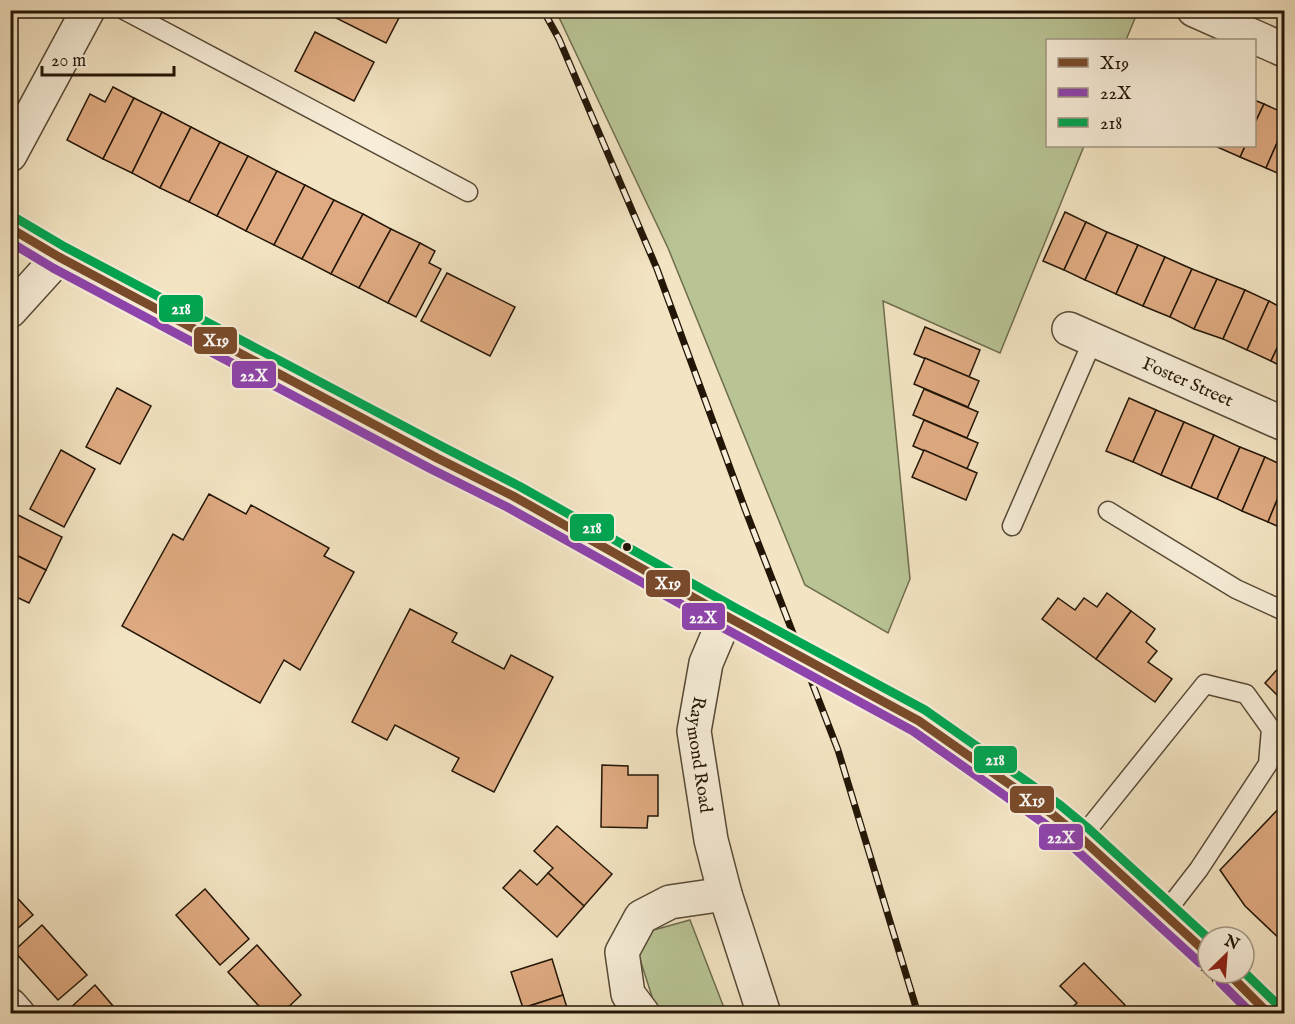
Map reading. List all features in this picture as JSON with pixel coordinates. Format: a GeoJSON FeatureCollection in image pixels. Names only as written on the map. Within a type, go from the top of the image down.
{"type":"FeatureCollection","features":[{"type":"Feature","properties":{"kind":"highway"},"geometry":{"type":"LineString","coordinates":[[10,228],[58,257],[513,496],[919,721],[1052,814],[1196,943]]}},
{"type":"Feature","properties":{"kind":"highway"},"geometry":{"type":"LineString","coordinates":[[1240,985],[1270,1014]]}},
{"type":"Feature","properties":{"kind":"street"},"geometry":{"type":"LineString","coordinates":[[10,156],[87,10]]}},
{"type":"Feature","properties":{"kind":"street"},"geometry":{"type":"LineString","coordinates":[[1194,10],[1284,50]]}},
{"type":"Feature","properties":{"kind":"street"},"geometry":{"type":"LineString","coordinates":[[10,311],[58,257]]}},
{"type":"Feature","properties":{"kind":"street","name":"Foster Street"},"geometry":{"type":"LineString","coordinates":[[1081,335],[1284,424]]}},
{"type":"Feature","properties":{"kind":"street","name":"Raymond Road"},"geometry":{"type":"LineString","coordinates":[[726,616],[706,663],[694,731],[711,840],[725,894],[764,1014]]}},
{"type":"Feature","properties":{"kind":"street"},"geometry":{"type":"LineString","coordinates":[[643,1014],[628,994],[622,952],[641,917],[670,902],[725,894]]}},
{"type":"Feature","properties":{"kind":"street"},"geometry":{"type":"LineString","coordinates":[[10,1005],[18,1014]]}},
{"type":"Feature","properties":{"kind":"lane"},"geometry":{"type":"LineString","coordinates":[[124,10],[468,192]]}},
{"type":"Feature","properties":{"kind":"lane","name":"Foster Street"},"geometry":{"type":"LineString","coordinates":[[1012,526],[1081,335]]}},
{"type":"Feature","properties":{"kind":"lane"},"geometry":{"type":"LineString","coordinates":[[1108,511],[1236,589],[1284,610]]}},
{"type":"Feature","properties":{"kind":"lane"},"geometry":{"type":"LineString","coordinates":[[1081,838],[1206,684],[1246,694],[1271,729],[1268,764],[1199,869],[1165,913]]}},
{"type":"Feature","properties":{"kind":"green space"},"geometry":{"type":"Polygon","coordinates":[[[556,11],[1138,11],[1126,39],[1046,39],[1046,147],[1084,147],[1000,353],[883,301],[910,579],[888,633],[805,585],[668,248],[556,11]]]}},
{"type":"Feature","properties":{"kind":"green space"},"geometry":{"type":"Polygon","coordinates":[[[690,920],[726,1013],[661,1013],[656,1009],[638,953],[650,931],[690,920]]]}},
{"type":"Feature","properties":{"kind":"building"},"geometry":{"type":"Polygon","coordinates":[[[340,10],[403,10],[386,43],[336,18],[340,10]]]}},
{"type":"Feature","properties":{"kind":"building"},"geometry":{"type":"Polygon","coordinates":[[[315,32],[374,62],[354,101],[295,71],[315,32]]]}},
{"type":"Feature","properties":{"kind":"building"},"geometry":{"type":"Polygon","coordinates":[[[113,87],[134,98],[103,159],[67,140],[90,94],[105,102],[113,87]]]}},
{"type":"Feature","properties":{"kind":"building"},"geometry":{"type":"Polygon","coordinates":[[[134,98],[162,112],[132,173],[103,159],[134,98]]]}},
{"type":"Feature","properties":{"kind":"building"},"geometry":{"type":"Polygon","coordinates":[[[1256,101],[1264,104],[1256,121],[1256,101]]]}},
{"type":"Feature","properties":{"kind":"building"},"geometry":{"type":"Polygon","coordinates":[[[1264,104],[1284,113],[1284,127],[1266,168],[1240,157],[1245,147],[1256,147],[1256,121],[1264,104]]]}},
{"type":"Feature","properties":{"kind":"building"},"geometry":{"type":"Polygon","coordinates":[[[162,112],[191,127],[160,188],[132,173],[162,112]]]}},
{"type":"Feature","properties":{"kind":"building"},"geometry":{"type":"Polygon","coordinates":[[[191,127],[220,142],[189,202],[160,188],[191,127]]]}},
{"type":"Feature","properties":{"kind":"building"},"geometry":{"type":"Polygon","coordinates":[[[1284,127],[1284,176],[1266,168],[1284,127]]]}},
{"type":"Feature","properties":{"kind":"building"},"geometry":{"type":"Polygon","coordinates":[[[220,142],[248,156],[217,216],[189,202],[220,142]]]}},
{"type":"Feature","properties":{"kind":"building"},"geometry":{"type":"Polygon","coordinates":[[[1217,147],[1245,147],[1240,157],[1217,147]]]}},
{"type":"Feature","properties":{"kind":"building"},"geometry":{"type":"Polygon","coordinates":[[[248,156],[277,171],[246,231],[217,216],[248,156]]]}},
{"type":"Feature","properties":{"kind":"building"},"geometry":{"type":"Polygon","coordinates":[[[277,171],[305,185],[274,245],[246,231],[277,171]]]}},
{"type":"Feature","properties":{"kind":"building"},"geometry":{"type":"Polygon","coordinates":[[[305,185],[334,200],[302,259],[274,245],[305,185]]]}},
{"type":"Feature","properties":{"kind":"building"},"geometry":{"type":"Polygon","coordinates":[[[334,200],[363,214],[331,274],[302,259],[334,200]]]}},
{"type":"Feature","properties":{"kind":"building"},"geometry":{"type":"Polygon","coordinates":[[[1065,212],[1086,222],[1064,270],[1043,261],[1065,212]]]}},
{"type":"Feature","properties":{"kind":"building"},"geometry":{"type":"Polygon","coordinates":[[[363,214],[391,229],[359,288],[331,274],[363,214]]]}},
{"type":"Feature","properties":{"kind":"building"},"geometry":{"type":"Polygon","coordinates":[[[1086,222],[1107,232],[1085,280],[1064,270],[1086,222]]]}},
{"type":"Feature","properties":{"kind":"building"},"geometry":{"type":"Polygon","coordinates":[[[391,229],[420,243],[388,303],[359,288],[391,229]]]}},
{"type":"Feature","properties":{"kind":"building"},"geometry":{"type":"Polygon","coordinates":[[[1107,232],[1138,245],[1116,294],[1085,280],[1107,232]]]}},
{"type":"Feature","properties":{"kind":"building"},"geometry":{"type":"Polygon","coordinates":[[[420,243],[435,251],[429,263],[441,269],[416,317],[388,303],[420,243]]]}},
{"type":"Feature","properties":{"kind":"building"},"geometry":{"type":"Polygon","coordinates":[[[1138,245],[1165,257],[1143,306],[1116,294],[1138,245]]]}},
{"type":"Feature","properties":{"kind":"building"},"geometry":{"type":"Polygon","coordinates":[[[1165,257],[1192,269],[1170,317],[1143,306],[1165,257]]]}},
{"type":"Feature","properties":{"kind":"building"},"geometry":{"type":"Polygon","coordinates":[[[1192,269],[1217,279],[1194,329],[1170,317],[1192,269]]]}},
{"type":"Feature","properties":{"kind":"building"},"geometry":{"type":"Polygon","coordinates":[[[447,273],[515,307],[490,356],[421,321],[447,273]]]}},
{"type":"Feature","properties":{"kind":"building"},"geometry":{"type":"Polygon","coordinates":[[[1217,279],[1245,290],[1223,339],[1194,329],[1217,279]]]}},
{"type":"Feature","properties":{"kind":"building"},"geometry":{"type":"Polygon","coordinates":[[[1245,290],[1269,301],[1247,350],[1223,339],[1245,290]]]}},
{"type":"Feature","properties":{"kind":"building"},"geometry":{"type":"Polygon","coordinates":[[[1269,301],[1284,309],[1284,333],[1271,361],[1247,350],[1269,301]]]}},
{"type":"Feature","properties":{"kind":"building"},"geometry":{"type":"Polygon","coordinates":[[[925,327],[980,350],[969,377],[914,354],[925,327]]]}},
{"type":"Feature","properties":{"kind":"building"},"geometry":{"type":"Polygon","coordinates":[[[1284,333],[1284,368],[1271,361],[1284,333]]]}},
{"type":"Feature","properties":{"kind":"building"},"geometry":{"type":"Polygon","coordinates":[[[925,358],[979,381],[968,407],[914,384],[925,358]]]}},
{"type":"Feature","properties":{"kind":"building"},"geometry":{"type":"Polygon","coordinates":[[[117,388],[151,406],[120,464],[86,447],[117,388]]]}},
{"type":"Feature","properties":{"kind":"building"},"geometry":{"type":"Polygon","coordinates":[[[924,389],[978,412],[967,438],[913,415],[924,389]]]}},
{"type":"Feature","properties":{"kind":"building"},"geometry":{"type":"Polygon","coordinates":[[[1129,398],[1156,410],[1133,462],[1106,451],[1129,398]]]}},
{"type":"Feature","properties":{"kind":"building"},"geometry":{"type":"Polygon","coordinates":[[[1156,410],[1184,422],[1161,475],[1133,462],[1156,410]]]}},
{"type":"Feature","properties":{"kind":"building"},"geometry":{"type":"Polygon","coordinates":[[[924,420],[978,443],[967,469],[913,446],[924,420]]]}},
{"type":"Feature","properties":{"kind":"building"},"geometry":{"type":"Polygon","coordinates":[[[1184,422],[1214,435],[1191,488],[1161,475],[1184,422]]]}},
{"type":"Feature","properties":{"kind":"building"},"geometry":{"type":"Polygon","coordinates":[[[1214,435],[1240,447],[1217,499],[1191,488],[1214,435]]]}},
{"type":"Feature","properties":{"kind":"building"},"geometry":{"type":"Polygon","coordinates":[[[1240,447],[1265,457],[1242,511],[1217,499],[1240,447]]]}},
{"type":"Feature","properties":{"kind":"building"},"geometry":{"type":"Polygon","coordinates":[[[61,450],[95,469],[64,527],[30,509],[61,450]]]}},
{"type":"Feature","properties":{"kind":"building"},"geometry":{"type":"Polygon","coordinates":[[[924,450],[977,473],[966,500],[912,477],[924,450]]]}},
{"type":"Feature","properties":{"kind":"building"},"geometry":{"type":"Polygon","coordinates":[[[1265,457],[1284,466],[1284,483],[1268,522],[1242,511],[1265,457]]]}},
{"type":"Feature","properties":{"kind":"building"},"geometry":{"type":"Polygon","coordinates":[[[1284,483],[1284,529],[1268,522],[1284,483]]]}},
{"type":"Feature","properties":{"kind":"building"},"geometry":{"type":"Polygon","coordinates":[[[209,494],[246,514],[251,505],[329,548],[324,556],[354,572],[300,670],[284,660],[260,703],[122,626],[173,534],[183,540],[209,494]]]}},
{"type":"Feature","properties":{"kind":"building"},"geometry":{"type":"Polygon","coordinates":[[[10,511],[62,537],[46,570],[10,552],[10,511]]]}},
{"type":"Feature","properties":{"kind":"building"},"geometry":{"type":"Polygon","coordinates":[[[10,552],[46,570],[29,603],[10,594],[10,552]]]}},
{"type":"Feature","properties":{"kind":"building"},"geometry":{"type":"Polygon","coordinates":[[[1107,593],[1131,611],[1096,659],[1042,619],[1058,598],[1075,610],[1084,598],[1097,607],[1107,593]]]}},
{"type":"Feature","properties":{"kind":"building"},"geometry":{"type":"Polygon","coordinates":[[[410,609],[457,633],[452,642],[504,669],[511,655],[553,677],[494,792],[452,771],[459,758],[395,725],[387,740],[352,722],[410,609]]]}},
{"type":"Feature","properties":{"kind":"building"},"geometry":{"type":"Polygon","coordinates":[[[1131,611],[1155,629],[1146,642],[1157,651],[1148,662],[1172,679],[1155,702],[1096,659],[1131,611]]]}},
{"type":"Feature","properties":{"kind":"building"},"geometry":{"type":"Polygon","coordinates":[[[1284,662],[1284,702],[1265,683],[1284,662]]]}},
{"type":"Feature","properties":{"kind":"building"},"geometry":{"type":"Polygon","coordinates":[[[602,765],[628,766],[628,775],[658,775],[658,816],[648,816],[647,828],[601,827],[602,765]]]}},
{"type":"Feature","properties":{"kind":"building"},"geometry":{"type":"Polygon","coordinates":[[[1284,803],[1284,943],[1245,906],[1220,870],[1284,803]]]}},
{"type":"Feature","properties":{"kind":"building"},"geometry":{"type":"Polygon","coordinates":[[[557,826],[612,874],[584,906],[548,873],[553,868],[534,851],[557,826]]]}},
{"type":"Feature","properties":{"kind":"building"},"geometry":{"type":"Polygon","coordinates":[[[520,870],[537,885],[548,873],[584,906],[557,937],[503,888],[520,870]]]}},
{"type":"Feature","properties":{"kind":"building"},"geometry":{"type":"Polygon","coordinates":[[[205,889],[249,939],[220,965],[176,915],[205,889]]]}},
{"type":"Feature","properties":{"kind":"building"},"geometry":{"type":"Polygon","coordinates":[[[10,890],[33,915],[10,935],[10,890]]]}},
{"type":"Feature","properties":{"kind":"building"},"geometry":{"type":"Polygon","coordinates":[[[42,925],[87,975],[58,1000],[14,951],[42,925]]]}},
{"type":"Feature","properties":{"kind":"building"},"geometry":{"type":"Polygon","coordinates":[[[257,945],[301,995],[281,1014],[266,1014],[228,972],[257,945]]]}},
{"type":"Feature","properties":{"kind":"building"},"geometry":{"type":"Polygon","coordinates":[[[552,959],[563,995],[523,1008],[511,972],[552,959]]]}},
{"type":"Feature","properties":{"kind":"building"},"geometry":{"type":"Polygon","coordinates":[[[1084,963],[1125,1005],[1117,1014],[1070,1014],[1068,1011],[1077,1003],[1060,986],[1084,963]]]}},
{"type":"Feature","properties":{"kind":"building"},"geometry":{"type":"Polygon","coordinates":[[[95,985],[120,1014],[69,1014],[67,1011],[95,985]]]}},
{"type":"Feature","properties":{"kind":"building"},"geometry":{"type":"Polygon","coordinates":[[[563,995],[569,1014],[525,1014],[523,1008],[563,995]]]}},
{"type":"Feature","properties":{"kind":"railway"},"geometry":{"type":"LineString","coordinates":[[543,10],[559,39],[657,269],[745,509],[838,750],[918,1014]]}},
{"type":"Feature","properties":{"kind":"transit line","name":"218"},"geometry":{"type":"LineString","coordinates":[[16,218],[65,247],[519,486],[732,606],[925,710],[1060,805],[1196,927]]}},
{"type":"Feature","properties":{"kind":"transit line","name":"X19"},"geometry":{"type":"LineString","coordinates":[[10,228],[59,257],[513,496],[919,721],[1052,814],[1196,943]]}},
{"type":"Feature","properties":{"kind":"transit line","name":"22X"},"geometry":{"type":"LineString","coordinates":[[10,242],[53,268],[507,507],[913,731],[1045,824],[1196,959]]}},
{"type":"Feature","properties":{"kind":"transit line","name":"218"},"geometry":{"type":"LineString","coordinates":[[1256,984],[1278,1005]]}},
{"type":"Feature","properties":{"kind":"transit line","name":"22X"},"geometry":{"type":"LineString","coordinates":[[1223,985],[1252,1014]]}},
{"type":"Feature","properties":{"kind":"transit line","name":"X19"},"geometry":{"type":"LineString","coordinates":[[1240,985],[1269,1014]]}}]}
